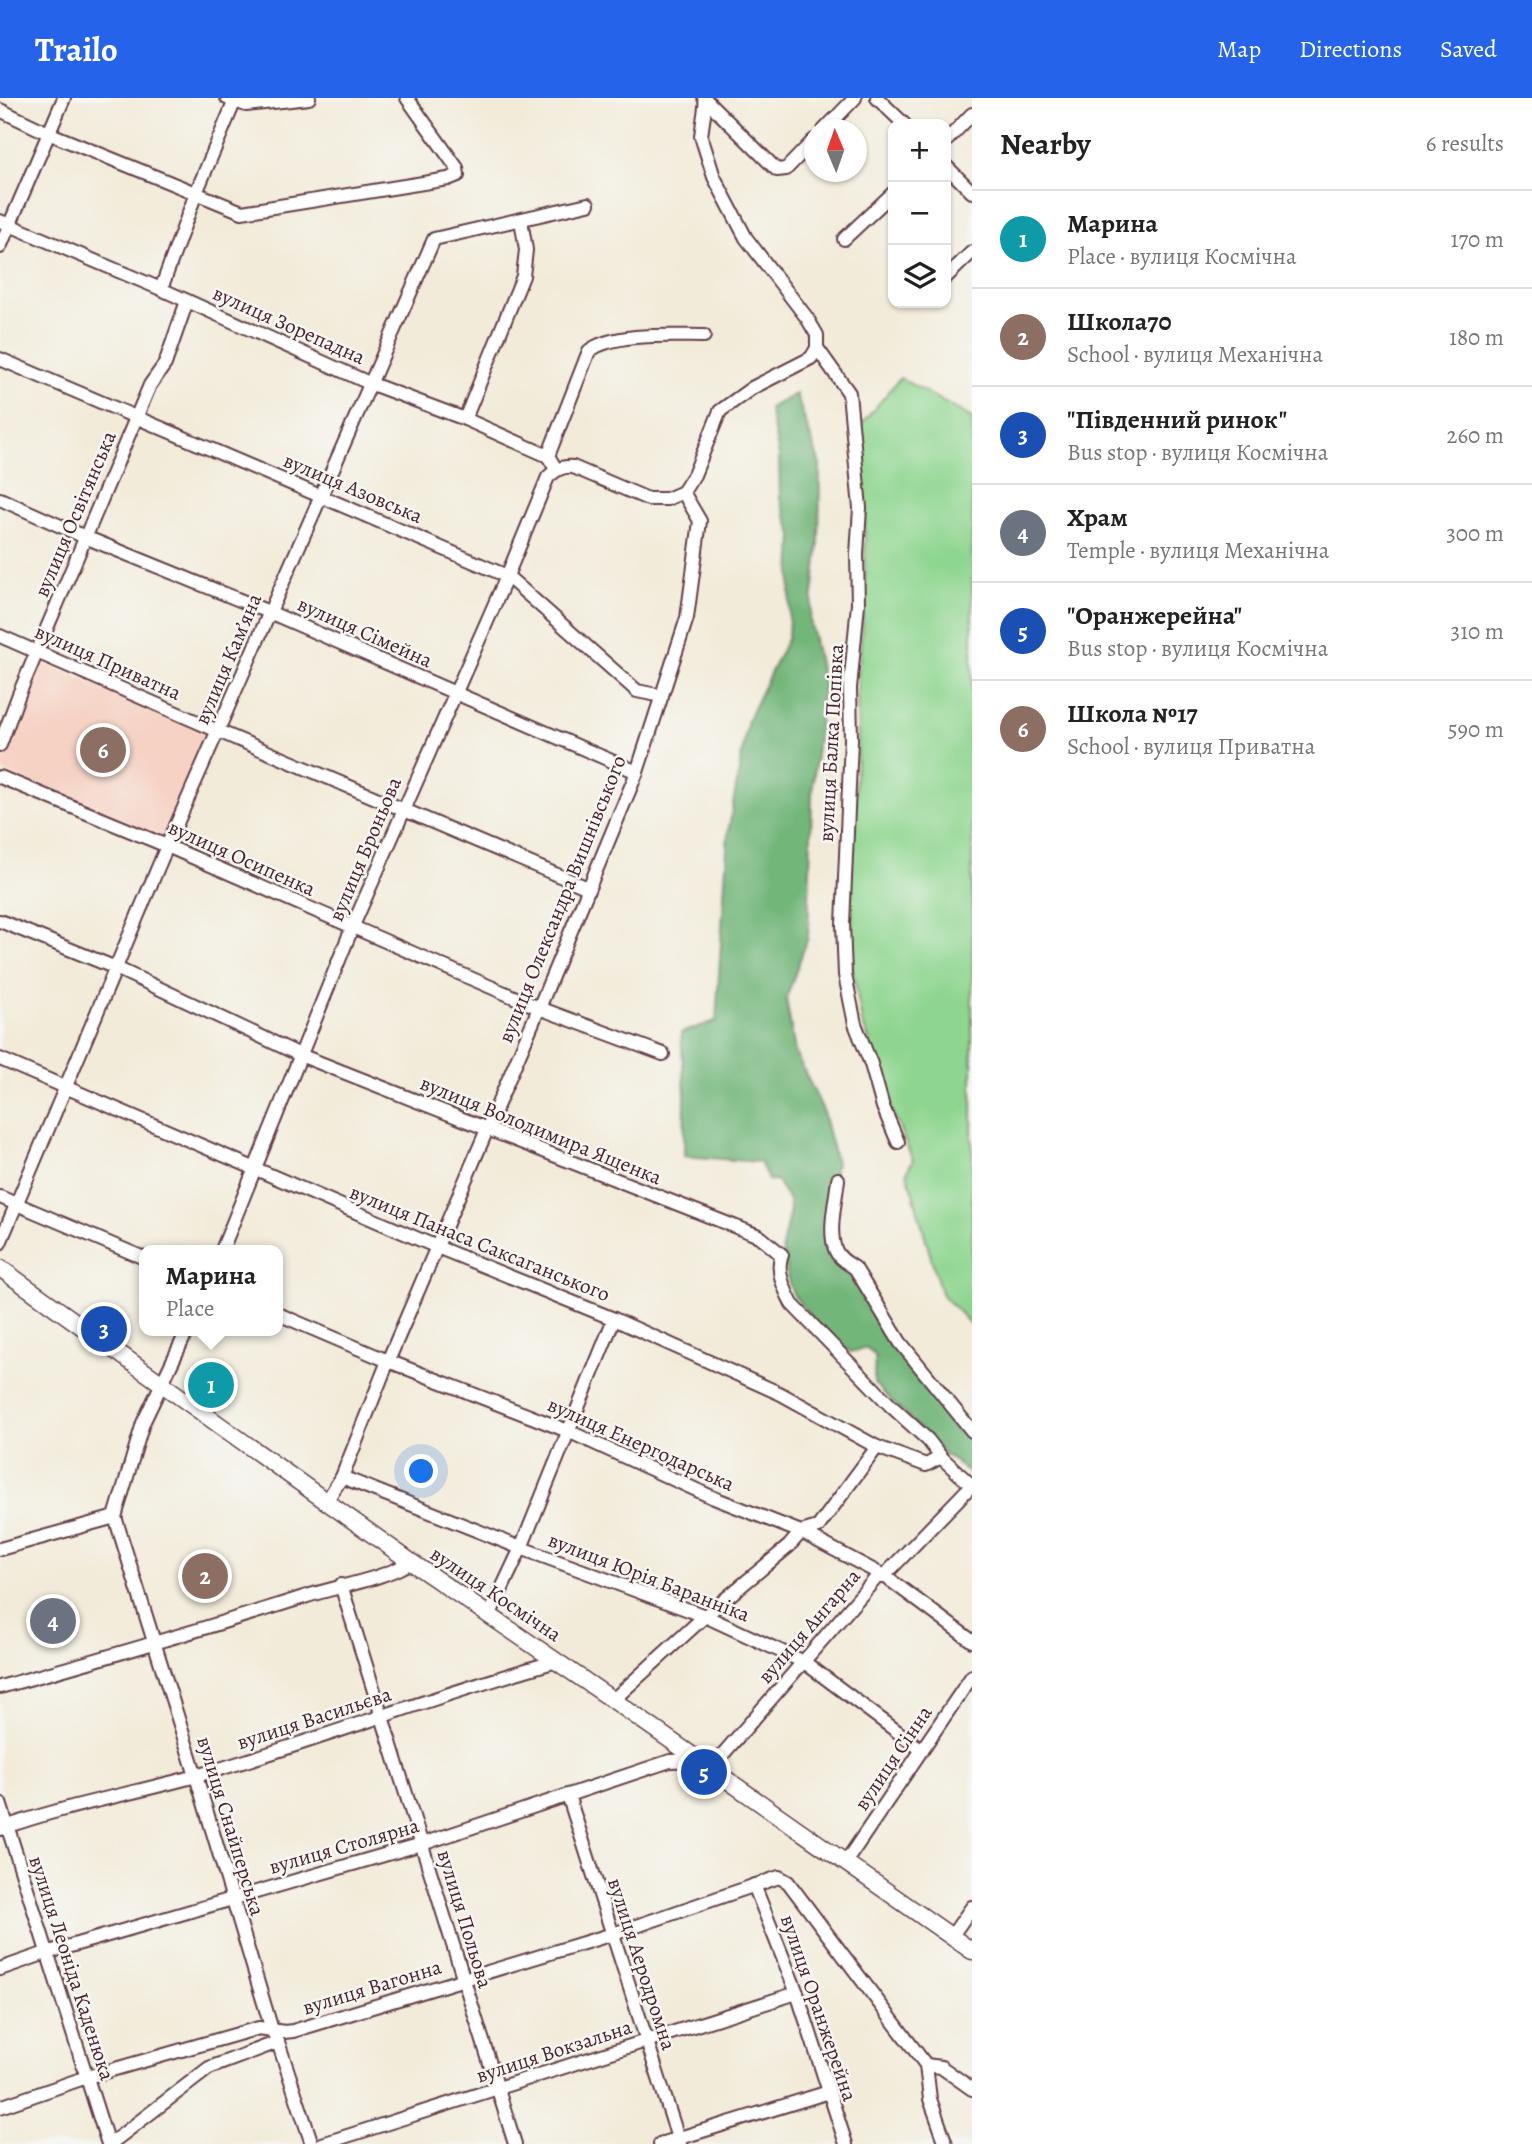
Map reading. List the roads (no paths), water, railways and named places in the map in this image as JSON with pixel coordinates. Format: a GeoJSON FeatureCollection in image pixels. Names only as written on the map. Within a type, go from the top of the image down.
{"type":"FeatureCollection","features":[{"type":"Feature","properties":{"kind":"main road","name":"вулиця Космічна"},"geometry":{"type":"LineString","coordinates":[[0,1268],[411,1562],[490,1614],[972,1951]]}},
{"type":"Feature","properties":{"kind":"street"},"geometry":{"type":"LineString","coordinates":[[0,247],[5,223],[64,98]]}},
{"type":"Feature","properties":{"kind":"street"},"geometry":{"type":"LineString","coordinates":[[161,289],[233,99],[255,105],[309,98]]}},
{"type":"Feature","properties":{"kind":"street"},"geometry":{"type":"LineString","coordinates":[[0,110],[242,212],[447,179],[458,174],[457,168],[407,98]]}},
{"type":"Feature","properties":{"kind":"street"},"geometry":{"type":"LineString","coordinates":[[835,119],[855,98]]}},
{"type":"Feature","properties":{"kind":"street"},"geometry":{"type":"LineString","coordinates":[[877,98],[899,119]]}},
{"type":"Feature","properties":{"kind":"street"},"geometry":{"type":"LineString","coordinates":[[706,99],[777,170],[786,169],[804,150]]}},
{"type":"Feature","properties":{"kind":"street","name":"вулиця Балка Попівка"},"geometry":{"type":"LineString","coordinates":[[706,99],[701,136],[714,177],[746,238],[812,326],[817,335],[817,348],[849,393],[860,508],[858,604],[850,688],[851,740],[843,924],[845,975],[856,1024],[883,1107],[898,1142]]}},
{"type":"Feature","properties":{"kind":"street"},"geometry":{"type":"LineString","coordinates":[[951,136],[972,114]]}},
{"type":"Feature","properties":{"kind":"street"},"geometry":{"type":"LineString","coordinates":[[951,171],[972,192]]}},
{"type":"Feature","properties":{"kind":"street"},"geometry":{"type":"LineString","coordinates":[[844,239],[888,197]]}},
{"type":"Feature","properties":{"kind":"street","name":"вулиця Кам’яна"},"geometry":{"type":"LineString","coordinates":[[0,1243],[167,846],[434,239],[588,204]]}},
{"type":"Feature","properties":{"kind":"street"},"geometry":{"type":"LineString","coordinates":[[465,419],[523,276],[526,250],[521,220]]}},
{"type":"Feature","properties":{"kind":"street","name":"вулиця Зорепадна"},"geometry":{"type":"LineString","coordinates":[[5,223],[187,300],[369,383],[465,419],[548,456]]}},
{"type":"Feature","properties":{"kind":"street"},"geometry":{"type":"LineString","coordinates":[[951,273],[972,252]]}},
{"type":"Feature","properties":{"kind":"street"},"geometry":{"type":"LineString","coordinates":[[962,263],[972,272]]}},
{"type":"Feature","properties":{"kind":"street","name":"вулиця Освітянська"},"geometry":{"type":"LineString","coordinates":[[0,745],[150,385],[165,365],[187,300]]}},
{"type":"Feature","properties":{"kind":"street"},"geometry":{"type":"LineString","coordinates":[[704,336],[650,336],[598,344],[589,351],[548,456],[556,470],[573,467],[648,499],[667,499],[683,492],[694,475],[720,411],[752,388],[811,358],[817,348]]}},
{"type":"Feature","properties":{"kind":"street","name":"вулиця Азовська"},"geometry":{"type":"LineString","coordinates":[[0,359],[507,576],[637,691],[662,696]]}},
{"type":"Feature","properties":{"kind":"street","name":"вулиця Броньова"},"geometry":{"type":"LineString","coordinates":[[224,1245],[352,928],[548,477],[556,470]]}},
{"type":"Feature","properties":{"kind":"street","name":"вулиця Олександра Вишнівського"},"geometry":{"type":"LineString","coordinates":[[327,1500],[342,1477],[388,1361],[637,772],[687,618],[699,521],[683,492]]}},
{"type":"Feature","properties":{"kind":"street","name":"вулиця Сімейна"},"geometry":{"type":"LineString","coordinates":[[0,499],[85,537],[270,612],[637,772]]}},
{"type":"Feature","properties":{"kind":"street","name":"вулиця Приватна"},"geometry":{"type":"LineString","coordinates":[[0,636],[588,888]]}},
{"type":"Feature","properties":{"kind":"street","name":"вулиця Осипенка"},"geometry":{"type":"LineString","coordinates":[[0,778],[167,846],[539,1008],[663,1054]]}},
{"type":"Feature","properties":{"kind":"street","name":"вулиця Володимира Ященка"},"geometry":{"type":"LineString","coordinates":[[0,921],[116,968],[300,1055],[758,1236],[782,1255],[778,1264],[792,1304],[972,1486]]}},
{"type":"Feature","properties":{"kind":"street","name":"вулиця Панаса Саксаганського"},"geometry":{"type":"LineString","coordinates":[[0,1059],[254,1170],[614,1319],[781,1394],[877,1447],[926,1465],[941,1457]]}},
{"type":"Feature","properties":{"kind":"street"},"geometry":{"type":"LineString","coordinates":[[838,1180],[833,1234],[835,1250],[843,1261],[855,1268],[900,1342],[972,1432]]}},
{"type":"Feature","properties":{"kind":"street"},"geometry":{"type":"LineString","coordinates":[[0,1197],[139,1255]]}},
{"type":"Feature","properties":{"kind":"street","name":"вулиця Енергодарська"},"geometry":{"type":"LineString","coordinates":[[283,1316],[388,1361],[568,1431],[715,1498],[800,1532],[883,1577],[972,1641]]}},
{"type":"Feature","properties":{"kind":"street"},"geometry":{"type":"LineString","coordinates":[[490,1614],[521,1549],[614,1319]]}},
{"type":"Feature","properties":{"kind":"street"},"geometry":{"type":"LineString","coordinates":[[0,1549],[115,1517],[143,1423],[185,1336]]}},
{"type":"Feature","properties":{"kind":"street"},"geometry":{"type":"LineString","coordinates":[[614,1700],[705,1616],[789,1546],[800,1532],[818,1527],[877,1447]]}},
{"type":"Feature","properties":{"kind":"street","name":"вулиця Юрія Баранніка"},"geometry":{"type":"LineString","coordinates":[[342,1477],[521,1549],[705,1616],[804,1662],[922,1750]]}},
{"type":"Feature","properties":{"kind":"street","name":"вулиця Ангарна"},"geometry":{"type":"LineString","coordinates":[[704,1764],[804,1662],[877,1577],[883,1577],[972,1486]]}},
{"type":"Feature","properties":{"kind":"street","name":"вулиця Снайперська"},"geometry":{"type":"LineString","coordinates":[[115,1517],[275,2036],[312,2144]]}},
{"type":"Feature","properties":{"kind":"street"},"geometry":{"type":"LineString","coordinates":[[0,1687],[155,1644],[341,1585],[382,1575],[411,1562]]}},
{"type":"Feature","properties":{"kind":"street","name":"вулиця Польова"},"geometry":{"type":"LineString","coordinates":[[341,1585],[515,2144]]}},
{"type":"Feature","properties":{"kind":"street","name":"вулиця Васильєва"},"geometry":{"type":"LineString","coordinates":[[4,1828],[196,1776],[493,1679],[557,1661]]}},
{"type":"Feature","properties":{"kind":"street","name":"вулиця Сінна"},"geometry":{"type":"LineString","coordinates":[[845,1863],[972,1676]]}},
{"type":"Feature","properties":{"kind":"street","name":"вулиця Столярна"},"geometry":{"type":"LineString","coordinates":[[0,1969],[46,1953],[422,1844],[670,1761],[704,1764]]}},
{"type":"Feature","properties":{"kind":"street","name":"вулиця Аеродромна"},"geometry":{"type":"LineString","coordinates":[[568,1795],[679,2141]]}},
{"type":"Feature","properties":{"kind":"street","name":"вулиця Леоніда Каденюка"},"geometry":{"type":"LineString","coordinates":[[0,1803],[4,1828],[109,2144]]}},
{"type":"Feature","properties":{"kind":"street","name":"вулиця Вагонна"},"geometry":{"type":"LineString","coordinates":[[0,2107],[87,2077],[259,2028],[275,2036],[293,2031],[613,1934],[779,1877],[784,1878],[926,2065]]}},
{"type":"Feature","properties":{"kind":"street","name":"вулиця Оранжерейна"},"geometry":{"type":"LineString","coordinates":[[754,1885],[797,1993],[846,2144]]}},
{"type":"Feature","properties":{"kind":"street"},"geometry":{"type":"LineString","coordinates":[[951,1937],[972,1907]]}},
{"type":"Feature","properties":{"kind":"street","name":"вулиця Вокзальна"},"geometry":{"type":"LineString","coordinates":[[322,2144],[797,1993]]}},
{"type":"Feature","properties":{"kind":"street"},"geometry":{"type":"LineString","coordinates":[[109,2144],[209,2068],[275,2036]]}},
{"type":"Feature","properties":{"kind":"street"},"geometry":{"type":"LineString","coordinates":[[946,2144],[930,2099],[926,2065],[941,2067],[972,2089]]}},
{"type":"Feature","properties":{"kind":"street"},"geometry":{"type":"LineString","coordinates":[[660,2144],[679,2141],[829,2092]]}},
{"type":"Feature","properties":{"kind":"place","name":"Школа №17"},"geometry":{"type":"Point","coordinates":[103,750]}},
{"type":"Feature","properties":{"kind":"place","name":"\"Південний ринок\""},"geometry":{"type":"Point","coordinates":[104,1329]}},
{"type":"Feature","properties":{"kind":"place","name":"Марина"},"geometry":{"type":"Point","coordinates":[211,1385]}},
{"type":"Feature","properties":{"kind":"place","name":"Школа70"},"geometry":{"type":"Point","coordinates":[205,1576]}},
{"type":"Feature","properties":{"kind":"place","name":"Храм"},"geometry":{"type":"Point","coordinates":[53,1621]}},
{"type":"Feature","properties":{"kind":"place","name":"\"Оранжерейна\""},"geometry":{"type":"Point","coordinates":[704,1772]}}]}
